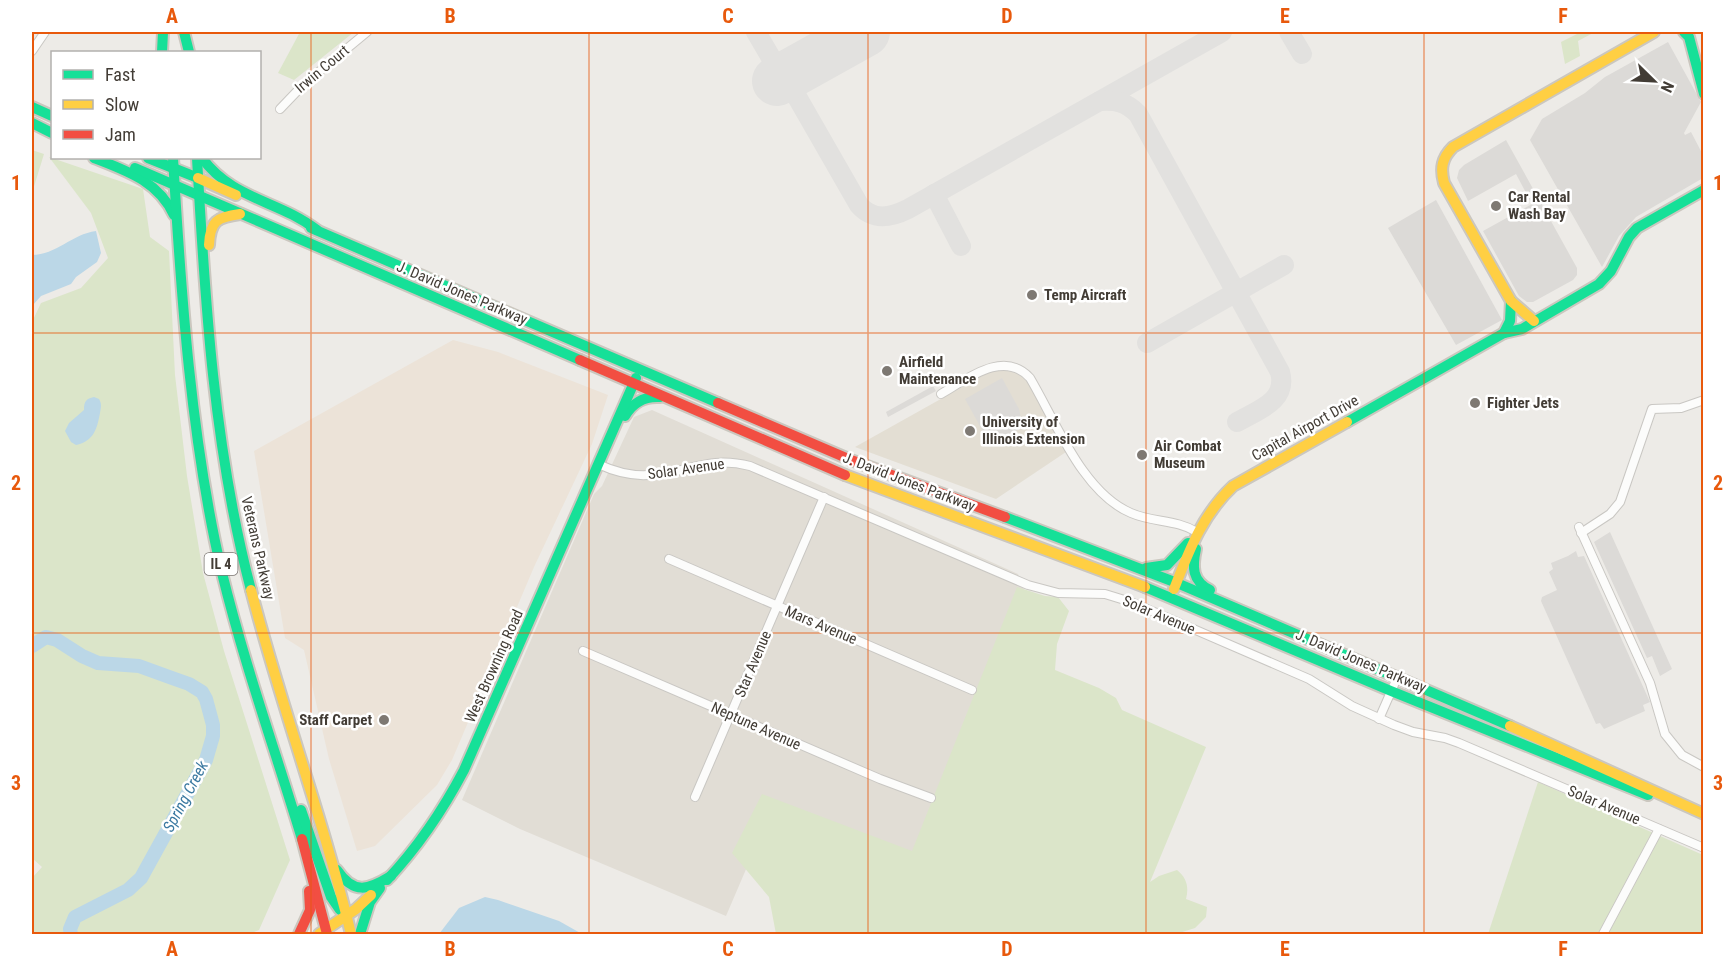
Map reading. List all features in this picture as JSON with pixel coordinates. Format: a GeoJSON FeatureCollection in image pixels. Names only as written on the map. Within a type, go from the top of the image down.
{"type":"FeatureCollection","features":[{"type":"Feature","properties":{"kind":"main road"},"geometry":{"type":"LineString","coordinates":[[162,51],[165,32]]}},
{"type":"Feature","properties":{"kind":"main road"},"geometry":{"type":"LineString","coordinates":[[165,32],[168,51]]}},
{"type":"Feature","properties":{"kind":"main road"},"geometry":{"type":"LineString","coordinates":[[184,32],[190,51]]}},
{"type":"Feature","properties":{"kind":"main road"},"geometry":{"type":"LineString","coordinates":[[190,51],[191,32]]}},
{"type":"Feature","properties":{"kind":"main road"},"geometry":{"type":"LineString","coordinates":[[1534,321],[1511,301],[1444,183],[1440,171],[1444,158],[1453,147],[1654,32]]}},
{"type":"Feature","properties":{"kind":"main road"},"geometry":{"type":"LineString","coordinates":[[1684,32],[1689,37],[1704,94]]}},
{"type":"Feature","properties":{"kind":"main road"},"geometry":{"type":"LineString","coordinates":[[32,107],[51,116]]}},
{"type":"Feature","properties":{"kind":"main road"},"geometry":{"type":"LineString","coordinates":[[32,123],[51,132]]}},
{"type":"Feature","properties":{"kind":"main road"},"geometry":{"type":"LineString","coordinates":[[96,159],[150,183],[166,199],[178,228]]}},
{"type":"Feature","properties":{"kind":"main road","name":"J. David Jones Parkway"},"geometry":{"type":"LineString","coordinates":[[112,159],[840,472],[1170,597],[1392,691],[1704,816]]}},
{"type":"Feature","properties":{"kind":"main road","name":"J. David Jones Parkway"},"geometry":{"type":"LineString","coordinates":[[153,159],[173,163],[198,178],[316,230],[873,468],[1176,583],[1288,630],[1530,733],[1704,816]]}},
{"type":"Feature","properties":{"kind":"main road","name":"Veterans Parkway"},"geometry":{"type":"LineString","coordinates":[[197,159],[211,346],[222,446],[246,569],[334,865],[351,934]]}},
{"type":"Feature","properties":{"kind":"main road"},"geometry":{"type":"LineString","coordinates":[[203,159],[223,182],[300,217],[316,230]]}},
{"type":"Feature","properties":{"kind":"main road","name":"IL 4"},"geometry":{"type":"LineString","coordinates":[[173,163],[189,363],[202,472],[223,574],[244,653],[296,821],[326,934]]}},
{"type":"Feature","properties":{"kind":"main road","name":"Capital Airport Drive"},"geometry":{"type":"LineString","coordinates":[[1170,597],[1196,535],[1213,505],[1233,486],[1504,333],[1522,328],[1599,284],[1611,271],[1629,237],[1637,228],[1704,190]]}},
{"type":"Feature","properties":{"kind":"main road"},"geometry":{"type":"LineString","coordinates":[[211,346],[216,332],[209,236],[213,224],[220,218],[240,214]]}},
{"type":"Feature","properties":{"kind":"main road"},"geometry":{"type":"LineString","coordinates":[[1504,333],[1510,321],[1511,301]]}},
{"type":"Feature","properties":{"kind":"main road","name":"West Browning Road"},"geometry":{"type":"LineString","coordinates":[[326,934],[392,876],[430,828],[457,785],[639,369]]}},
{"type":"Feature","properties":{"kind":"main road"},"geometry":{"type":"LineString","coordinates":[[603,452],[634,402],[652,396],[666,398]]}},
{"type":"Feature","properties":{"kind":"main road"},"geometry":{"type":"LineString","coordinates":[[1134,567],[1160,569],[1167,567],[1196,535]]}},
{"type":"Feature","properties":{"kind":"main road"},"geometry":{"type":"LineString","coordinates":[[1196,535],[1192,574],[1198,584],[1268,615],[1288,630]]}},
{"type":"Feature","properties":{"kind":"main road"},"geometry":{"type":"LineString","coordinates":[[274,751],[295,793],[331,897],[346,916]]}},
{"type":"Feature","properties":{"kind":"main road"},"geometry":{"type":"LineString","coordinates":[[296,821],[294,835],[311,901],[308,918],[299,934]]}},
{"type":"Feature","properties":{"kind":"main road"},"geometry":{"type":"LineString","coordinates":[[334,865],[345,881],[357,888],[368,889],[392,876]]}},
{"type":"Feature","properties":{"kind":"main road"},"geometry":{"type":"LineString","coordinates":[[360,934],[364,917],[380,888]]}},
{"type":"Feature","properties":{"kind":"street"},"geometry":{"type":"LineString","coordinates":[[32,51],[45,32]]}},
{"type":"Feature","properties":{"kind":"street","name":"Irwin Court"},"geometry":{"type":"LineString","coordinates":[[280,109],[303,85],[367,32]]}},
{"type":"Feature","properties":{"kind":"street"},"geometry":{"type":"LineString","coordinates":[[941,394],[993,367],[1006,366],[1022,371],[1030,378],[1088,480],[1099,491],[1130,513],[1144,518],[1182,524],[1196,535]]}},
{"type":"Feature","properties":{"kind":"street"},"geometry":{"type":"LineString","coordinates":[[1704,400],[1681,408],[1652,410],[1620,502],[1610,514],[1580,530],[1650,683],[1665,734],[1682,755],[1704,767]]}},
{"type":"Feature","properties":{"kind":"street","name":"Solar Avenue"},"geometry":{"type":"LineString","coordinates":[[598,464],[612,470],[647,475],[706,463],[733,463],[750,466],[1028,585],[1058,593],[1105,594],[1131,602],[1310,679],[1352,706],[1379,719],[1413,732],[1459,743],[1704,848]]}},
{"type":"Feature","properties":{"kind":"street","name":"Star Avenue"},"geometry":{"type":"LineString","coordinates":[[695,797],[824,497]]}},
{"type":"Feature","properties":{"kind":"street","name":"Mars Avenue"},"geometry":{"type":"LineString","coordinates":[[669,559],[972,690]]}},
{"type":"Feature","properties":{"kind":"street","name":"Neptune Avenue"},"geometry":{"type":"LineString","coordinates":[[583,651],[880,779],[931,798]]}},
{"type":"Feature","properties":{"kind":"street"},"geometry":{"type":"LineString","coordinates":[[1379,719],[1397,678]]}},
{"type":"Feature","properties":{"kind":"street"},"geometry":{"type":"LineString","coordinates":[[1603,934],[1659,829]]}},
{"type":"Feature","properties":{"kind":"shaded area"},"geometry":{"type":"Polygon","coordinates":[[[1668,42],[1701,102],[1684,133],[1685,135],[1691,132],[1703,155],[1703,178],[1636,217],[1619,236],[1602,267],[1530,140],[1542,119],[1585,93],[1605,77],[1668,42]]]}},
{"type":"Feature","properties":{"kind":"shaded area"},"geometry":{"type":"Polygon","coordinates":[[[1506,140],[1577,268],[1577,275],[1573,280],[1533,302],[1527,302],[1519,296],[1483,231],[1532,204],[1516,174],[1468,201],[1457,178],[1459,170],[1464,165],[1506,140]]]}},
{"type":"Feature","properties":{"kind":"shaded area"},"geometry":{"type":"Polygon","coordinates":[[[1436,200],[1502,320],[1456,345],[1388,228],[1436,200]]]}},
{"type":"Feature","properties":{"kind":"shaded area"},"geometry":{"type":"Polygon","coordinates":[[[453,340],[498,352],[608,395],[592,444],[534,567],[452,760],[437,785],[375,846],[357,851],[329,759],[304,650],[285,638],[254,451],[453,340]]]}},
{"type":"Feature","properties":{"kind":"shaded area","name":"University of Illinois Extension"},"geometry":{"type":"Polygon","coordinates":[[[1003,370],[1017,373],[1028,382],[1066,452],[996,499],[855,447],[989,372],[1003,370]]]}},
{"type":"Feature","properties":{"kind":"shaded area"},"geometry":{"type":"Polygon","coordinates":[[[1002,378],[1019,409],[1023,427],[991,446],[965,399],[1002,378]]]}},
{"type":"Feature","properties":{"kind":"shaded area"},"geometry":{"type":"Polygon","coordinates":[[[933,386],[936,391],[888,417],[886,412],[933,386]]]}},
{"type":"Feature","properties":{"kind":"shaded area"},"geometry":{"type":"Polygon","coordinates":[[[652,410],[1018,574],[1027,597],[922,879],[771,811],[726,916],[520,829],[462,800],[594,494],[602,486],[634,417],[652,410]]]}},
{"type":"Feature","properties":{"kind":"shaded area"},"geometry":{"type":"Polygon","coordinates":[[[1610,532],[1672,669],[1660,676],[1652,656],[1647,658],[1594,542],[1610,532]]]}},
{"type":"Feature","properties":{"kind":"shaded area"},"geometry":{"type":"Polygon","coordinates":[[[1576,551],[1578,557],[1584,556],[1650,702],[1643,705],[1645,711],[1604,729],[1600,723],[1596,724],[1541,601],[1542,597],[1557,590],[1549,572],[1553,569],[1551,563],[1576,551]]]}},
{"type":"Feature","properties":{"kind":"green space"},"geometry":{"type":"Polygon","coordinates":[[[300,32],[354,32],[294,80],[278,73],[300,32]]]}},
{"type":"Feature","properties":{"kind":"green space"},"geometry":{"type":"Polygon","coordinates":[[[1581,32],[1593,33],[1578,41],[1580,56],[1565,64],[1561,42],[1581,32]]]}},
{"type":"Feature","properties":{"kind":"green space"},"geometry":{"type":"Polygon","coordinates":[[[32,150],[44,154],[32,193],[32,150]]]}},
{"type":"Feature","properties":{"kind":"green space"},"geometry":{"type":"Polygon","coordinates":[[[49,157],[143,189],[150,237],[169,251],[175,375],[187,476],[203,573],[224,651],[290,860],[259,930],[249,934],[32,934],[32,878],[42,867],[32,858],[32,322],[41,303],[81,288],[108,258],[91,213],[49,157]]]}},
{"type":"Feature","properties":{"kind":"green space"},"geometry":{"type":"Polygon","coordinates":[[[1017,587],[1045,596],[1058,597],[1069,611],[1057,644],[1055,670],[1099,688],[1116,698],[1122,710],[1206,747],[1150,882],[1159,876],[1177,870],[1186,883],[1186,899],[1207,907],[1206,917],[1195,928],[1176,934],[776,934],[769,897],[732,853],[762,794],[912,851],[1017,587]]]}},
{"type":"Feature","properties":{"kind":"green space"},"geometry":{"type":"Polygon","coordinates":[[[1538,782],[1703,855],[1703,934],[1488,934],[1538,782]]]}},
{"type":"Feature","properties":{"kind":"water"},"geometry":{"type":"Polygon","coordinates":[[[96,231],[101,253],[97,262],[76,277],[71,284],[41,296],[32,306],[32,255],[49,252],[79,236],[96,231]]]}},
{"type":"Feature","properties":{"kind":"water"},"geometry":{"type":"Polygon","coordinates":[[[94,397],[101,402],[96,429],[87,441],[76,445],[71,442],[65,431],[69,423],[84,410],[86,401],[94,397]]]}},
{"type":"Feature","properties":{"kind":"water"},"geometry":{"type":"Polygon","coordinates":[[[485,897],[559,921],[582,934],[439,934],[459,908],[485,897]]]}},
{"type":"Feature","properties":{"kind":"waterway","name":"Spring Creek"},"geometry":{"type":"LineString","coordinates":[[32,646],[46,637],[57,640],[98,663],[139,666],[189,684],[202,692],[213,725],[213,736],[206,760],[141,878],[128,890],[75,917],[70,929],[71,934]]}},
{"type":"Feature","properties":{"kind":"taxiway"},"geometry":{"type":"LineString","coordinates":[[756,32],[785,76],[859,205],[876,216],[888,216],[908,209],[1222,32]]}},
{"type":"Feature","properties":{"kind":"taxiway"},"geometry":{"type":"LineString","coordinates":[[1289,32],[1302,54]]}},
{"type":"Feature","properties":{"kind":"taxiway"},"geometry":{"type":"LineString","coordinates":[[1100,101],[1121,103],[1138,114],[1280,372],[1280,390],[1275,397],[1262,409],[1237,422]]}},
{"type":"Feature","properties":{"kind":"taxiway"},"geometry":{"type":"LineString","coordinates":[[934,194],[961,246]]}},
{"type":"Feature","properties":{"kind":"taxiway"},"geometry":{"type":"LineString","coordinates":[[1147,343],[1284,265]]}},
{"type":"Feature","properties":{"kind":"runway"},"geometry":{"type":"LineString","coordinates":[[777,81],[865,32]]}},
{"type":"Feature","properties":{"kind":"traffic: fast"},"geometry":{"type":"LineString","coordinates":[[162,51],[163,32]]}},
{"type":"Feature","properties":{"kind":"traffic: fast"},"geometry":{"type":"LineString","coordinates":[[184,32],[189,51]]}},
{"type":"Feature","properties":{"kind":"traffic: fast"},"geometry":{"type":"LineString","coordinates":[[1684,32],[1689,37],[1704,94]]}},
{"type":"Feature","properties":{"kind":"traffic: fast"},"geometry":{"type":"LineString","coordinates":[[32,107],[51,116]]}},
{"type":"Feature","properties":{"kind":"traffic: fast"},"geometry":{"type":"LineString","coordinates":[[32,123],[51,132]]}},
{"type":"Feature","properties":{"kind":"traffic: fast"},"geometry":{"type":"LineString","coordinates":[[96,159],[130,173],[150,185],[167,203],[174,215]]}},
{"type":"Feature","properties":{"kind":"traffic: fast"},"geometry":{"type":"LineString","coordinates":[[150,159],[198,178]]}},
{"type":"Feature","properties":{"kind":"traffic: fast"},"geometry":{"type":"LineString","coordinates":[[173,159],[189,367],[211,523],[240,640],[302,839]]}},
{"type":"Feature","properties":{"kind":"traffic: fast"},"geometry":{"type":"LineString","coordinates":[[197,159],[213,376],[228,484],[251,590]]}},
{"type":"Feature","properties":{"kind":"traffic: fast"},"geometry":{"type":"LineString","coordinates":[[203,159],[228,183],[287,212],[317,230]]}},
{"type":"Feature","properties":{"kind":"traffic: fast"},"geometry":{"type":"LineString","coordinates":[[135,168],[200,196]]}},
{"type":"Feature","properties":{"kind":"traffic: fast"},"geometry":{"type":"LineString","coordinates":[[1347,422],[1504,333],[1522,329],[1599,284],[1611,271],[1629,237],[1637,228],[1704,190]]}},
{"type":"Feature","properties":{"kind":"traffic: fast"},"geometry":{"type":"LineString","coordinates":[[200,196],[580,360]]}},
{"type":"Feature","properties":{"kind":"traffic: fast"},"geometry":{"type":"LineString","coordinates":[[311,228],[718,403]]}},
{"type":"Feature","properties":{"kind":"traffic: fast"},"geometry":{"type":"LineString","coordinates":[[1504,333],[1510,321],[1511,301]]}},
{"type":"Feature","properties":{"kind":"traffic: fast"},"geometry":{"type":"LineString","coordinates":[[387,880],[429,828],[464,770],[636,378]]}},
{"type":"Feature","properties":{"kind":"traffic: fast"},"geometry":{"type":"LineString","coordinates":[[625,416],[640,401],[660,397]]}},
{"type":"Feature","properties":{"kind":"traffic: fast"},"geometry":{"type":"LineString","coordinates":[[1005,517],[1177,583],[1510,726]]}},
{"type":"Feature","properties":{"kind":"traffic: fast"},"geometry":{"type":"LineString","coordinates":[[1146,568],[1167,565],[1188,543]]}},
{"type":"Feature","properties":{"kind":"traffic: fast"},"geometry":{"type":"LineString","coordinates":[[1196,549],[1195,573],[1200,582],[1210,590]]}},
{"type":"Feature","properties":{"kind":"traffic: fast"},"geometry":{"type":"LineString","coordinates":[[1145,587],[1391,691],[1648,795]]}},
{"type":"Feature","properties":{"kind":"traffic: fast"},"geometry":{"type":"LineString","coordinates":[[301,810],[331,897],[340,910]]}},
{"type":"Feature","properties":{"kind":"traffic: fast"},"geometry":{"type":"LineString","coordinates":[[337,870],[349,883],[362,888],[391,876]]}},
{"type":"Feature","properties":{"kind":"traffic: fast"},"geometry":{"type":"LineString","coordinates":[[360,934],[370,902],[380,888]]}},
{"type":"Feature","properties":{"kind":"traffic: slow"},"geometry":{"type":"LineString","coordinates":[[1534,321],[1511,301],[1444,183],[1442,173],[1444,159],[1453,147],[1654,32]]}},
{"type":"Feature","properties":{"kind":"traffic: slow"},"geometry":{"type":"LineString","coordinates":[[198,178],[236,195]]}},
{"type":"Feature","properties":{"kind":"traffic: slow"},"geometry":{"type":"LineString","coordinates":[[209,245],[213,225],[220,219],[240,214]]}},
{"type":"Feature","properties":{"kind":"traffic: slow"},"geometry":{"type":"LineString","coordinates":[[1174,589],[1191,547],[1205,521],[1233,486],[1347,422]]}},
{"type":"Feature","properties":{"kind":"traffic: slow"},"geometry":{"type":"LineString","coordinates":[[845,475],[1145,587]]}},
{"type":"Feature","properties":{"kind":"traffic: slow"},"geometry":{"type":"LineString","coordinates":[[251,590],[328,848],[351,934]]}},
{"type":"Feature","properties":{"kind":"traffic: slow"},"geometry":{"type":"LineString","coordinates":[[1510,726],[1704,814]]}},
{"type":"Feature","properties":{"kind":"traffic: slow"},"geometry":{"type":"LineString","coordinates":[[319,934],[356,909],[371,895]]}},
{"type":"Feature","properties":{"kind":"traffic: jam"},"geometry":{"type":"LineString","coordinates":[[580,360],[845,475]]}},
{"type":"Feature","properties":{"kind":"traffic: jam"},"geometry":{"type":"LineString","coordinates":[[718,403],[851,460],[1005,517]]}},
{"type":"Feature","properties":{"kind":"traffic: jam"},"geometry":{"type":"LineString","coordinates":[[302,839],[327,934]]}},
{"type":"Feature","properties":{"kind":"traffic: jam"},"geometry":{"type":"LineString","coordinates":[[299,934],[310,910],[309,891]]}},
{"type":"Feature","properties":{"kind":"place","name":"Car Rental Wash Bay"},"geometry":{"type":"Point","coordinates":[1496,206]}},
{"type":"Feature","properties":{"kind":"place","name":"Temp Aircraft"},"geometry":{"type":"Point","coordinates":[1032,295]}},
{"type":"Feature","properties":{"kind":"place","name":"Airfield Maintenance"},"geometry":{"type":"Point","coordinates":[887,371]}},
{"type":"Feature","properties":{"kind":"place","name":"Fighter Jets"},"geometry":{"type":"Point","coordinates":[1475,403]}},
{"type":"Feature","properties":{"kind":"place","name":"University of Illinois Extension"},"geometry":{"type":"Point","coordinates":[970,431]}},
{"type":"Feature","properties":{"kind":"place","name":"Air Combat Museum"},"geometry":{"type":"Point","coordinates":[1142,455]}},
{"type":"Feature","properties":{"kind":"place","name":"Staff Carpet"},"geometry":{"type":"Point","coordinates":[384,720]}}]}
